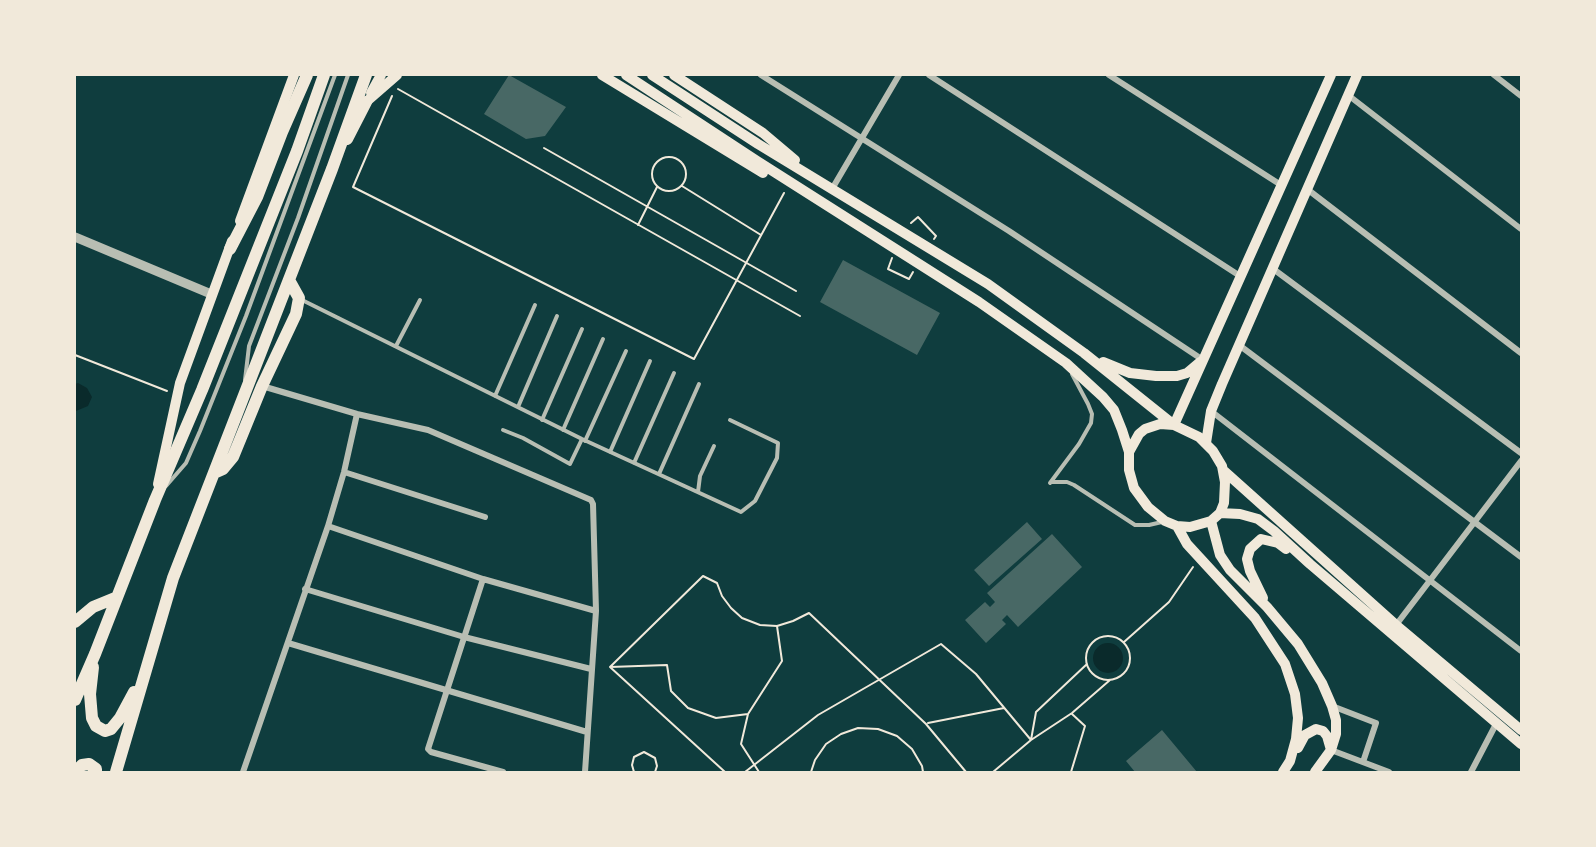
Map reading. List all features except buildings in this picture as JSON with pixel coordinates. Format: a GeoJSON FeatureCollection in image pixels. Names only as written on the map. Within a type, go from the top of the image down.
{"type":"FeatureCollection","features":[{"type":"Feature","properties":{"kind":"main road"},"geometry":{"type":"LineString","coordinates":[[154,500],[177,395],[211,294],[230,249],[293,75]]}},
{"type":"Feature","properties":{"kind":"main road"},"geometry":{"type":"LineString","coordinates":[[230,249],[257,197],[307,75]]}},
{"type":"Feature","properties":{"kind":"main road"},"geometry":{"type":"LineString","coordinates":[[75,700],[154,500],[202,390],[297,151],[324,75]]}},
{"type":"Feature","properties":{"kind":"main road"},"geometry":{"type":"LineString","coordinates":[[116,772],[173,578],[332,169],[366,75]]}},
{"type":"Feature","properties":{"kind":"main road"},"geometry":{"type":"LineString","coordinates":[[332,169],[381,75]]}},
{"type":"Feature","properties":{"kind":"main road"},"geometry":{"type":"LineString","coordinates":[[366,102],[397,75]]}},
{"type":"Feature","properties":{"kind":"main road"},"geometry":{"type":"LineString","coordinates":[[602,75],[746,164],[828,207]]}},
{"type":"Feature","properties":{"kind":"main road"},"geometry":{"type":"LineString","coordinates":[[626,75],[979,302],[1066,363],[1103,397],[1113,410],[1129,452],[1129,470],[1134,488],[1148,507],[1165,521],[1177,526],[1201,525],[1211,521],[1220,513],[1225,494],[1223,470]]}},
{"type":"Feature","properties":{"kind":"main road"},"geometry":{"type":"LineString","coordinates":[[652,75],[827,186],[988,284],[1084,353],[1174,425]]}},
{"type":"Feature","properties":{"kind":"main road"},"geometry":{"type":"LineString","coordinates":[[674,75],[763,134],[827,186]]}},
{"type":"Feature","properties":{"kind":"main road"},"geometry":{"type":"LineString","coordinates":[[1174,425],[1331,75]]}},
{"type":"Feature","properties":{"kind":"main road"},"geometry":{"type":"LineString","coordinates":[[1206,443],[1211,411],[1356,75]]}},
{"type":"Feature","properties":{"kind":"main road"},"geometry":{"type":"LineString","coordinates":[[214,472],[223,469],[233,457],[262,386],[296,314],[299,298],[289,280]]}},
{"type":"Feature","properties":{"kind":"main road"},"geometry":{"type":"LineString","coordinates":[[1084,353],[1115,368],[1156,376],[1177,376],[1187,373],[1203,360]]}},
{"type":"Feature","properties":{"kind":"main road"},"geometry":{"type":"LineString","coordinates":[[1129,452],[1134,441],[1145,429],[1160,424],[1174,425],[1190,431],[1213,451],[1223,470],[1396,626],[1521,730]]}},
{"type":"Feature","properties":{"kind":"main road"},"geometry":{"type":"LineString","coordinates":[[1220,513],[1240,514],[1258,519],[1274,531],[1521,744]]}},
{"type":"Feature","properties":{"kind":"main road"},"geometry":{"type":"LineString","coordinates":[[1211,521],[1220,555],[1230,570],[1267,607],[1310,660],[1332,706],[1336,720],[1336,734],[1331,750],[1315,772]]}},
{"type":"Feature","properties":{"kind":"main road"},"geometry":{"type":"LineString","coordinates":[[1177,526],[1199,559],[1256,618],[1285,664],[1295,694],[1298,718],[1296,739],[1290,761]]}},
{"type":"Feature","properties":{"kind":"main road"},"geometry":{"type":"LineString","coordinates":[[1267,607],[1250,571],[1248,559],[1250,549],[1255,542],[1261,539],[1278,543],[1310,564]]}},
{"type":"Feature","properties":{"kind":"main road"},"geometry":{"type":"LineString","coordinates":[[75,622],[93,607],[116,598]]}},
{"type":"Feature","properties":{"kind":"main road"},"geometry":{"type":"LineString","coordinates":[[95,654],[90,694],[92,718],[96,726],[105,731],[111,729],[120,718],[147,663]]}},
{"type":"Feature","properties":{"kind":"main road"},"geometry":{"type":"LineString","coordinates":[[1284,772],[1305,735],[1316,729],[1323,731],[1327,736],[1331,750]]}},
{"type":"Feature","properties":{"kind":"main road"},"geometry":{"type":"LineString","coordinates":[[75,772],[82,765],[89,764],[96,769],[96,772]]}},
{"type":"Feature","properties":{"kind":"street"},"geometry":{"type":"LineString","coordinates":[[761,75],[1009,231],[1203,360]]}},
{"type":"Feature","properties":{"kind":"street"},"geometry":{"type":"LineString","coordinates":[[827,186],[861,139],[899,75]]}},
{"type":"Feature","properties":{"kind":"street"},"geometry":{"type":"LineString","coordinates":[[929,75],[1240,276]]}},
{"type":"Feature","properties":{"kind":"street"},"geometry":{"type":"LineString","coordinates":[[1109,75],[1281,185]]}},
{"type":"Feature","properties":{"kind":"street"},"geometry":{"type":"LineString","coordinates":[[1494,75],[1521,96]]}},
{"type":"Feature","properties":{"kind":"street"},"geometry":{"type":"LineString","coordinates":[[1348,95],[1521,229]]}},
{"type":"Feature","properties":{"kind":"street"},"geometry":{"type":"LineString","coordinates":[[1307,189],[1521,353]]}},
{"type":"Feature","properties":{"kind":"street"},"geometry":{"type":"LineString","coordinates":[[75,237],[211,294]]}},
{"type":"Feature","properties":{"kind":"street"},"geometry":{"type":"LineString","coordinates":[[1272,268],[1521,453]]}},
{"type":"Feature","properties":{"kind":"street"},"geometry":{"type":"LineString","coordinates":[[1239,345],[1521,557]]}},
{"type":"Feature","properties":{"kind":"street"},"geometry":{"type":"LineString","coordinates":[[262,386],[357,414],[428,430],[591,500],[593,504],[596,611],[585,772]]}},
{"type":"Feature","properties":{"kind":"street"},"geometry":{"type":"LineString","coordinates":[[1211,411],[1521,651]]}},
{"type":"Feature","properties":{"kind":"street"},"geometry":{"type":"LineString","coordinates":[[243,772],[328,526],[345,472],[357,414]]}},
{"type":"Feature","properties":{"kind":"street"},"geometry":{"type":"LineString","coordinates":[[1396,626],[1521,460]]}},
{"type":"Feature","properties":{"kind":"street"},"geometry":{"type":"LineString","coordinates":[[345,472],[485,517]]}},
{"type":"Feature","properties":{"kind":"street"},"geometry":{"type":"LineString","coordinates":[[328,526],[483,579],[596,611]]}},
{"type":"Feature","properties":{"kind":"street"},"geometry":{"type":"LineString","coordinates":[[483,579],[428,749],[431,752],[503,772]]}},
{"type":"Feature","properties":{"kind":"street"},"geometry":{"type":"LineString","coordinates":[[305,589],[464,637],[591,669]]}},
{"type":"Feature","properties":{"kind":"street"},"geometry":{"type":"LineString","coordinates":[[288,643],[587,732]]}},
{"type":"Feature","properties":{"kind":"street"},"geometry":{"type":"LineString","coordinates":[[1332,706],[1376,723],[1363,762]]}},
{"type":"Feature","properties":{"kind":"street"},"geometry":{"type":"LineString","coordinates":[[1471,772],[1496,724]]}},
{"type":"Feature","properties":{"kind":"street"},"geometry":{"type":"LineString","coordinates":[[1331,750],[1389,772]]}},
{"type":"Feature","properties":{"kind":"lane"},"geometry":{"type":"LineString","coordinates":[[154,500],[186,463],[200,431],[335,75]]}},
{"type":"Feature","properties":{"kind":"lane"},"geometry":{"type":"LineString","coordinates":[[242,398],[249,346],[302,208],[348,75]]}},
{"type":"Feature","properties":{"kind":"lane"},"geometry":{"type":"LineString","coordinates":[[299,298],[542,420],[741,512],[755,501],[777,458],[778,443],[730,420]]}},
{"type":"Feature","properties":{"kind":"lane"},"geometry":{"type":"LineString","coordinates":[[396,346],[420,300]]}},
{"type":"Feature","properties":{"kind":"lane"},"geometry":{"type":"LineString","coordinates":[[495,396],[535,305]]}},
{"type":"Feature","properties":{"kind":"lane"},"geometry":{"type":"LineString","coordinates":[[518,407],[557,316]]}},
{"type":"Feature","properties":{"kind":"lane"},"geometry":{"type":"LineString","coordinates":[[542,420],[582,329]]}},
{"type":"Feature","properties":{"kind":"lane"},"geometry":{"type":"LineString","coordinates":[[563,430],[603,339]]}},
{"type":"Feature","properties":{"kind":"lane"},"geometry":{"type":"LineString","coordinates":[[503,430],[523,438],[570,464],[584,440],[626,351]]}},
{"type":"Feature","properties":{"kind":"lane"},"geometry":{"type":"LineString","coordinates":[[610,452],[650,361]]}},
{"type":"Feature","properties":{"kind":"lane"},"geometry":{"type":"LineString","coordinates":[[1066,363],[1088,404],[1092,414],[1091,423],[1079,444],[1050,483],[1067,482],[1074,485],[1135,525],[1149,525],[1165,521]]}},
{"type":"Feature","properties":{"kind":"lane"},"geometry":{"type":"LineString","coordinates":[[634,463],[674,373]]}},
{"type":"Feature","properties":{"kind":"lane"},"geometry":{"type":"LineString","coordinates":[[659,474],[699,384]]}},
{"type":"Feature","properties":{"kind":"lane"},"geometry":{"type":"LineString","coordinates":[[698,492],[700,476],[714,446]]}},
{"type":"Feature","properties":{"kind":"path"},"geometry":{"type":"LineString","coordinates":[[788,186],[736,280],[694,359],[353,187],[395,88],[638,225],[736,280],[800,316]]}},
{"type":"Feature","properties":{"kind":"path"},"geometry":{"type":"LineString","coordinates":[[544,148],[796,291]]}},
{"type":"Feature","properties":{"kind":"path"},"geometry":{"type":"LineString","coordinates":[[669,157],[683,165],[686,175],[682,186],[672,190],[657,186],[653,176],[655,165],[663,158],[669,157]]}},
{"type":"Feature","properties":{"kind":"path"},"geometry":{"type":"LineString","coordinates":[[638,225],[657,186]]}},
{"type":"Feature","properties":{"kind":"path"},"geometry":{"type":"LineString","coordinates":[[682,186],[761,235]]}},
{"type":"Feature","properties":{"kind":"path"},"geometry":{"type":"LineString","coordinates":[[918,217],[936,236]]}},
{"type":"Feature","properties":{"kind":"path"},"geometry":{"type":"LineString","coordinates":[[888,269],[909,279]]}},
{"type":"Feature","properties":{"kind":"path"},"geometry":{"type":"LineString","coordinates":[[75,355],[177,395]]}},
{"type":"Feature","properties":{"kind":"path"},"geometry":{"type":"LineString","coordinates":[[1124,642],[1169,602],[1199,559]]}},
{"type":"Feature","properties":{"kind":"path"},"geometry":{"type":"LineString","coordinates":[[610,667],[704,576],[717,583],[722,596],[742,618],[760,625],[777,626],[809,613],[926,724],[966,772]]}},
{"type":"Feature","properties":{"kind":"path"},"geometry":{"type":"LineString","coordinates":[[759,772],[741,744],[748,714],[782,661],[777,626]]}},
{"type":"Feature","properties":{"kind":"path"},"geometry":{"type":"LineString","coordinates":[[993,772],[1031,740],[1072,713],[1110,680],[1123,674],[1130,662],[1128,648],[1124,642],[1111,636],[1097,639],[1088,650],[1088,664],[1096,676],[1110,680]]}},
{"type":"Feature","properties":{"kind":"path"},"geometry":{"type":"LineString","coordinates":[[745,772],[818,715],[941,644],[976,674],[1031,740]]}},
{"type":"Feature","properties":{"kind":"path"},"geometry":{"type":"LineString","coordinates":[[1031,740],[1036,712],[1088,664]]}},
{"type":"Feature","properties":{"kind":"path"},"geometry":{"type":"LineString","coordinates":[[610,667],[667,665],[671,691],[688,708],[716,718],[748,714]]}},
{"type":"Feature","properties":{"kind":"path"},"geometry":{"type":"LineString","coordinates":[[610,667],[725,772]]}},
{"type":"Feature","properties":{"kind":"path"},"geometry":{"type":"LineString","coordinates":[[926,724],[1004,708]]}},
{"type":"Feature","properties":{"kind":"path"},"geometry":{"type":"LineString","coordinates":[[1071,772],[1085,726],[1072,713]]}},
{"type":"Feature","properties":{"kind":"path"},"geometry":{"type":"LineString","coordinates":[[811,772],[815,759],[826,744],[841,734],[858,728],[878,729],[897,736],[912,749],[922,766],[922,772]]}},
{"type":"Feature","properties":{"kind":"path"},"geometry":{"type":"LineString","coordinates":[[634,772],[632,765],[634,757],[644,752],[655,758],[657,766],[655,772]]}},
{"type":"Feature","properties":{"kind":"water"},"geometry":{"type":"Polygon","coordinates":[[[78,383],[87,388],[92,397],[88,406],[76,411],[75,384],[78,383]]]}},
{"type":"Feature","properties":{"kind":"water"},"geometry":{"type":"Polygon","coordinates":[[[1108,643],[1119,647],[1123,658],[1119,669],[1108,673],[1097,669],[1093,658],[1097,647],[1108,643]]]}}]}
